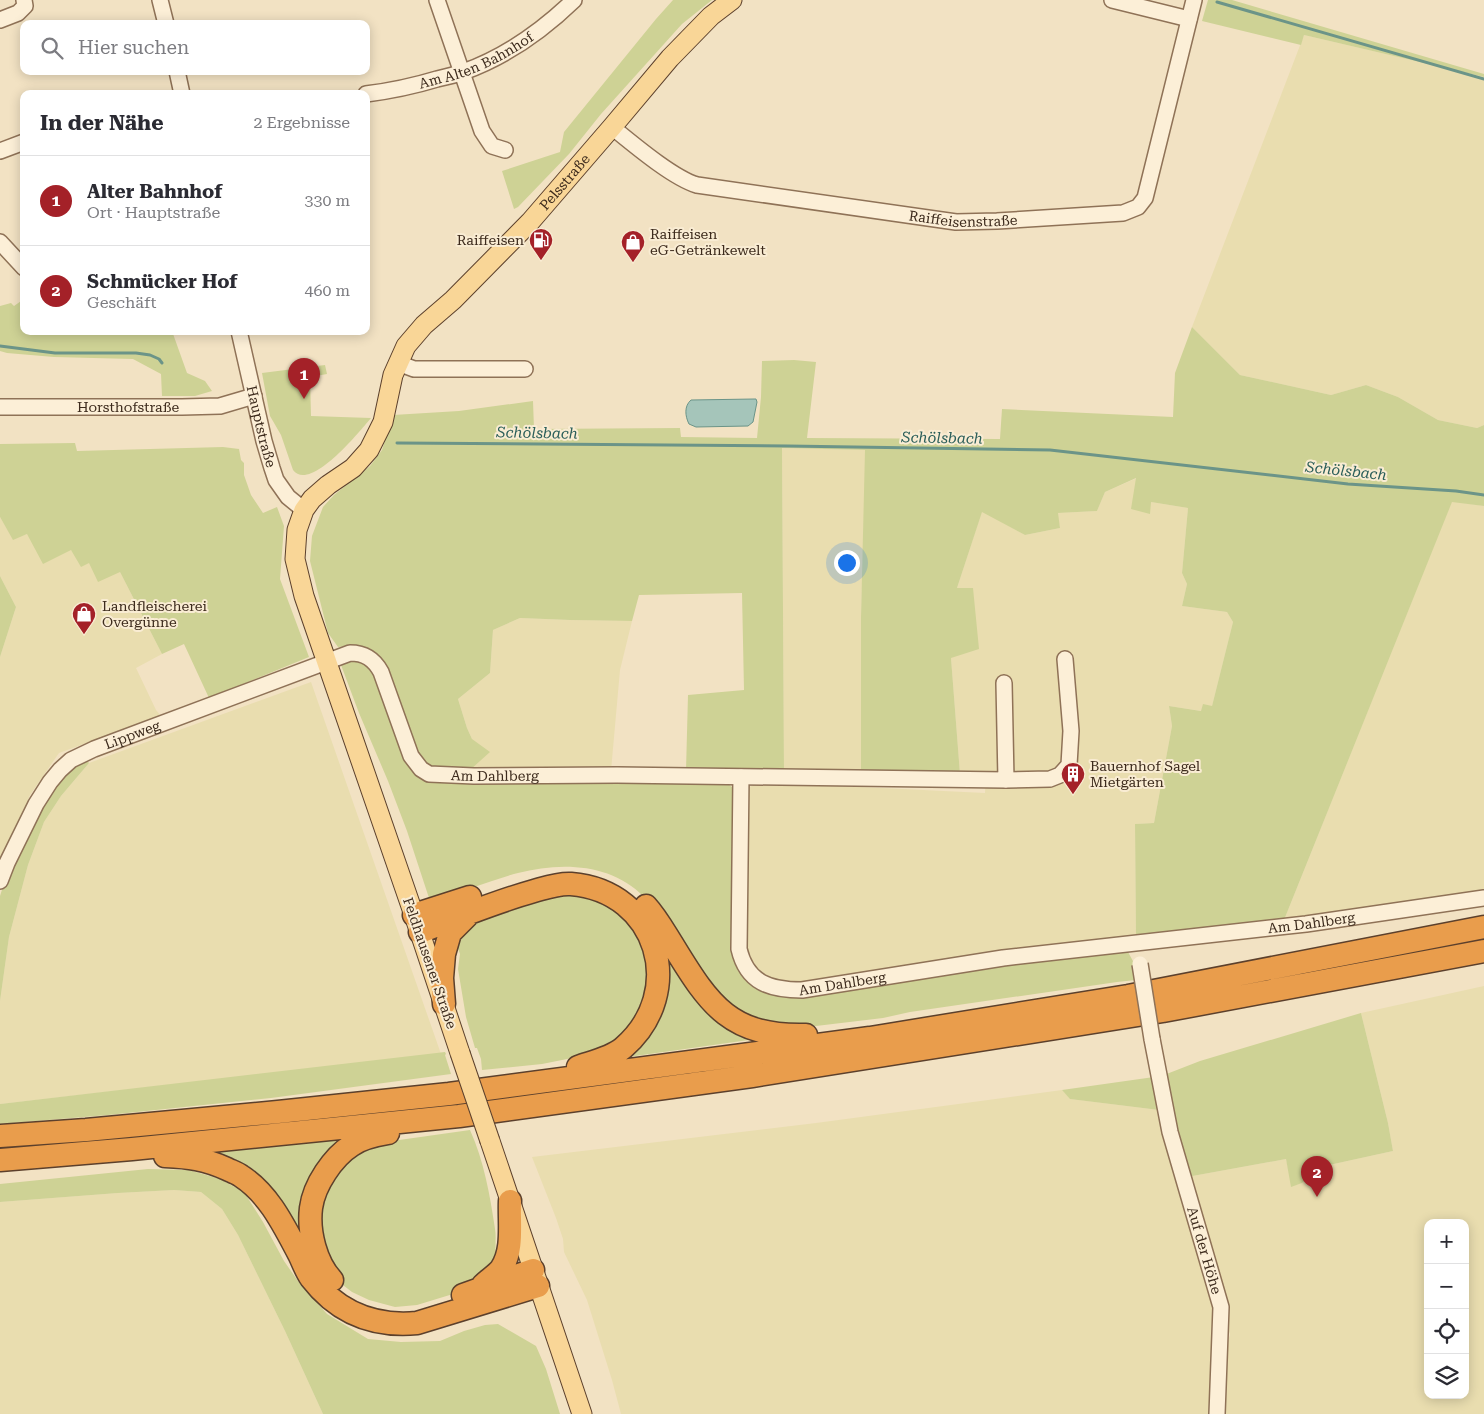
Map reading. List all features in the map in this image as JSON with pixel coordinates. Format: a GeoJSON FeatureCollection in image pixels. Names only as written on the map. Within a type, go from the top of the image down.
{"type":"FeatureCollection","features":[{"type":"Feature","properties":{"kind":"highway"},"geometry":{"type":"LineString","coordinates":[[417,924],[552,873],[576,872],[591,874],[617,884],[647,906],[702,992],[716,1007],[736,1021],[748,1028],[772,1034],[788,1036],[809,1035],[848,1030],[870,1038]]}},
{"type":"Feature","properties":{"kind":"highway"},"geometry":{"type":"LineString","coordinates":[[417,924],[471,913],[497,902],[548,887],[569,884],[589,887],[610,894],[630,908],[644,926],[652,942],[657,960],[658,981],[653,1004],[637,1034],[621,1049],[578,1067],[538,1071],[500,1078],[449,1094]]}},
{"type":"Feature","properties":{"kind":"highway"},"geometry":{"type":"LineString","coordinates":[[444,1004],[442,978],[444,954],[450,933],[471,913]]}},
{"type":"Feature","properties":{"kind":"highway"},"geometry":{"type":"LineString","coordinates":[[0,1136],[86,1130],[449,1094],[870,1038],[1128,996],[1484,927]]}},
{"type":"Feature","properties":{"kind":"highway"},"geometry":{"type":"LineString","coordinates":[[0,1160],[132,1149],[460,1116],[752,1076],[1145,1014],[1484,951]]}},
{"type":"Feature","properties":{"kind":"highway"},"geometry":{"type":"LineString","coordinates":[[460,1116],[424,1128],[373,1136],[353,1144],[340,1154],[318,1185],[311,1208],[312,1236],[318,1256],[326,1272],[339,1287],[366,1304],[379,1309],[396,1311],[442,1303],[478,1289],[536,1278]]}},
{"type":"Feature","properties":{"kind":"highway"},"geometry":{"type":"LineString","coordinates":[[132,1149],[151,1155],[186,1157],[210,1162],[240,1175],[264,1197],[278,1216],[311,1277],[326,1294],[344,1308],[370,1320],[400,1325],[417,1323],[536,1278]]}},
{"type":"Feature","properties":{"kind":"highway"},"geometry":{"type":"LineString","coordinates":[[478,1289],[500,1270],[504,1262],[510,1238],[510,1201]]}},
{"type":"Feature","properties":{"kind":"main road","name":"Pelsstraße"},"geometry":{"type":"LineString","coordinates":[[304,510],[312,499],[328,485],[353,468],[369,450],[383,422],[393,374],[406,346],[424,325],[453,300],[530,222],[670,58],[711,16],[732,0]]}},
{"type":"Feature","properties":{"kind":"main road","name":"Feldhausener Straße"},"geometry":{"type":"LineString","coordinates":[[304,510],[297,530],[295,559],[304,596],[582,1414]]}},
{"type":"Feature","properties":{"kind":"street"},"geometry":{"type":"LineString","coordinates":[[0,20],[18,13],[25,6],[24,0]]}},
{"type":"Feature","properties":{"kind":"street"},"geometry":{"type":"LineString","coordinates":[[160,0],[165,20]]}},
{"type":"Feature","properties":{"kind":"street"},"geometry":{"type":"LineString","coordinates":[[437,0],[482,131],[492,146],[505,150]]}},
{"type":"Feature","properties":{"kind":"street","name":"Am Alten Bahnhof"},"geometry":{"type":"LineString","coordinates":[[370,93],[402,88],[463,72],[492,59],[522,42],[554,20],[574,0]]}},
{"type":"Feature","properties":{"kind":"street"},"geometry":{"type":"LineString","coordinates":[[1112,0],[1189,19]]}},
{"type":"Feature","properties":{"kind":"street","name":"Raiffeisenstraße"},"geometry":{"type":"LineString","coordinates":[[612,127],[673,173],[697,185],[956,222],[1123,213],[1138,207],[1144,198],[1194,0]]}},
{"type":"Feature","properties":{"kind":"street"},"geometry":{"type":"LineString","coordinates":[[178,75],[181,90]]}},
{"type":"Feature","properties":{"kind":"street"},"geometry":{"type":"LineString","coordinates":[[0,151],[20,144]]}},
{"type":"Feature","properties":{"kind":"street"},"geometry":{"type":"LineString","coordinates":[[0,242],[20,264]]}},
{"type":"Feature","properties":{"kind":"street","name":"Hauptstraße"},"geometry":{"type":"LineString","coordinates":[[240,335],[276,480],[288,497],[304,510]]}},
{"type":"Feature","properties":{"kind":"street"},"geometry":{"type":"LineString","coordinates":[[398,363],[414,369],[525,369]]}},
{"type":"Feature","properties":{"kind":"street","name":"Horsthofstraße"},"geometry":{"type":"LineString","coordinates":[[0,407],[220,406],[254,396]]}},
{"type":"Feature","properties":{"kind":"street","name":"Am Dahlberg"},"geometry":{"type":"LineString","coordinates":[[326,661],[350,653],[357,653],[365,655],[377,664],[411,756],[414,762],[429,774],[474,776],[617,775],[1006,780],[1050,779],[1060,775],[1069,765],[1071,731],[1065,659]]}},
{"type":"Feature","properties":{"kind":"street","name":"Lippweg"},"geometry":{"type":"LineString","coordinates":[[0,882],[11,855],[43,792],[60,770],[71,760],[94,748],[326,661]]}},
{"type":"Feature","properties":{"kind":"street"},"geometry":{"type":"LineString","coordinates":[[1004,683],[1006,780]]}},
{"type":"Feature","properties":{"kind":"street","name":"Am Dahlberg"},"geometry":{"type":"LineString","coordinates":[[741,777],[739,949],[745,965],[751,974],[771,987],[784,990],[802,990],[1004,958],[1306,924],[1484,898]]}},
{"type":"Feature","properties":{"kind":"street","name":"Auf der Höhe"},"geometry":{"type":"LineString","coordinates":[[1137,943],[1152,1039],[1170,1132],[1221,1307],[1217,1414]]}},
{"type":"Feature","properties":{"kind":"shaded area"},"geometry":{"type":"Polygon","coordinates":[[[1304,35],[1484,77],[1484,425],[1477,428],[1438,420],[1398,397],[1366,385],[1331,395],[1240,375],[1192,327],[1304,35]]]}},
{"type":"Feature","properties":{"kind":"shaded area"},"geometry":{"type":"Polygon","coordinates":[[[782,448],[866,450],[861,617],[861,772],[784,771],[782,448]]]}},
{"type":"Feature","properties":{"kind":"shaded area"},"geometry":{"type":"Polygon","coordinates":[[[1137,478],[1151,502],[1188,508],[1182,573],[1187,584],[1182,606],[1227,612],[1233,622],[1212,706],[1202,711],[1169,706],[1172,726],[1154,823],[1135,824],[1136,939],[802,987],[767,980],[753,967],[746,945],[748,788],[759,782],[985,793],[986,774],[960,774],[951,658],[957,588],[982,511],[1025,535],[1060,528],[1057,513],[1097,511],[1105,492],[1137,478]]]}},
{"type":"Feature","properties":{"kind":"shaded area"},"geometry":{"type":"Polygon","coordinates":[[[1452,501],[1484,506],[1484,891],[1284,920],[1452,501]]]}},
{"type":"Feature","properties":{"kind":"shaded area"},"geometry":{"type":"Polygon","coordinates":[[[0,517],[13,539],[27,534],[71,550],[89,563],[120,572],[162,654],[136,668],[156,710],[161,716],[59,753],[30,795],[0,870],[0,657],[16,607],[0,576],[0,517]]]}},
{"type":"Feature","properties":{"kind":"shaded area"},"geometry":{"type":"Polygon","coordinates":[[[520,618],[632,621],[620,670],[611,771],[470,770],[472,739],[458,699],[490,673],[493,630],[520,618]]]}},
{"type":"Feature","properties":{"kind":"shaded area"},"geometry":{"type":"Polygon","coordinates":[[[311,682],[441,1054],[0,1104],[0,1001],[9,937],[28,865],[44,822],[61,796],[89,763],[311,682]]]}},
{"type":"Feature","properties":{"kind":"shaded area"},"geometry":{"type":"Polygon","coordinates":[[[1484,986],[1484,1414],[1224,1414],[1225,1348],[1230,1335],[1187,1177],[1286,1159],[1292,1186],[1302,1183],[1320,1167],[1393,1151],[1361,1013],[1484,986]]]}},
{"type":"Feature","properties":{"kind":"shaded area"},"geometry":{"type":"Polygon","coordinates":[[[1062,1090],[1071,1099],[1159,1110],[1216,1308],[1213,1414],[621,1414],[587,1300],[564,1252],[563,1239],[556,1218],[532,1157],[816,1123],[1062,1090]]]}},
{"type":"Feature","properties":{"kind":"shaded area"},"geometry":{"type":"Polygon","coordinates":[[[174,1190],[201,1192],[222,1209],[238,1235],[323,1414],[0,1414],[0,1202],[174,1190]]]}},
{"type":"Feature","properties":{"kind":"green space"},"geometry":{"type":"Polygon","coordinates":[[[673,0],[712,0],[682,24],[601,114],[569,154],[514,209],[502,171],[560,152],[564,132],[673,0]]]}},
{"type":"Feature","properties":{"kind":"green space"},"geometry":{"type":"Polygon","coordinates":[[[1208,0],[1232,0],[1484,74],[1484,77],[1304,35],[1301,45],[1202,21],[1208,0]]]}},
{"type":"Feature","properties":{"kind":"green space"},"geometry":{"type":"Polygon","coordinates":[[[20,302],[20,335],[173,335],[187,373],[205,381],[212,391],[195,396],[162,396],[161,374],[133,359],[54,357],[0,351],[0,306],[11,303],[14,306],[20,302]]]}},
{"type":"Feature","properties":{"kind":"green space"},"geometry":{"type":"Polygon","coordinates":[[[1192,327],[1240,375],[1331,395],[1366,385],[1398,397],[1438,420],[1477,428],[1484,425],[1484,506],[1452,502],[1284,920],[1136,939],[1135,824],[1154,823],[1172,726],[1169,706],[1201,711],[1203,704],[1212,706],[1233,622],[1227,612],[1182,606],[1187,584],[1182,573],[1188,508],[1151,502],[1150,514],[1131,509],[1136,478],[1105,492],[1097,511],[1058,513],[1060,528],[1025,535],[982,512],[957,588],[973,588],[979,649],[951,658],[960,774],[861,772],[861,617],[865,450],[782,448],[784,771],[686,771],[688,695],[744,690],[742,593],[639,595],[632,621],[520,618],[493,630],[490,673],[458,699],[472,739],[490,752],[470,770],[426,766],[418,759],[382,661],[348,646],[338,647],[328,633],[310,561],[312,536],[323,507],[334,495],[370,466],[382,450],[393,415],[459,411],[533,401],[534,429],[680,428],[681,437],[757,438],[762,361],[794,360],[816,362],[807,438],[1000,439],[1002,409],[1173,417],[1175,373],[1192,327]]]}},
{"type":"Feature","properties":{"kind":"green space"},"geometry":{"type":"Polygon","coordinates":[[[325,365],[327,374],[310,377],[311,416],[371,418],[334,458],[311,473],[301,475],[293,470],[281,435],[270,416],[262,373],[325,365]]]}},
{"type":"Feature","properties":{"kind":"green space"},"geometry":{"type":"Polygon","coordinates":[[[75,443],[77,451],[223,447],[239,449],[241,460],[244,463],[244,475],[251,495],[263,513],[277,507],[284,526],[280,579],[309,657],[209,698],[184,644],[162,654],[120,572],[98,582],[89,563],[81,567],[71,550],[43,564],[27,534],[13,540],[0,517],[0,444],[75,443]]]}},
{"type":"Feature","properties":{"kind":"green space"},"geometry":{"type":"Polygon","coordinates":[[[0,576],[16,607],[0,657],[0,576]]]}},
{"type":"Feature","properties":{"kind":"green space"},"geometry":{"type":"Polygon","coordinates":[[[355,659],[373,669],[416,771],[726,782],[734,789],[735,948],[766,991],[903,979],[1115,950],[1128,952],[1134,963],[1136,980],[910,1012],[883,1018],[816,1026],[790,1026],[735,1015],[644,897],[616,877],[585,868],[551,867],[518,873],[439,899],[429,898],[407,831],[341,665],[341,662],[355,659]]]}},
{"type":"Feature","properties":{"kind":"green space"},"geometry":{"type":"Polygon","coordinates":[[[85,758],[89,763],[61,796],[44,822],[28,865],[9,937],[0,1001],[0,896],[7,874],[29,827],[65,771],[85,758]]]}},
{"type":"Feature","properties":{"kind":"green space"},"geometry":{"type":"Polygon","coordinates":[[[577,891],[627,913],[654,973],[624,1041],[572,1058],[542,1064],[482,1070],[481,1059],[477,1048],[475,1048],[466,1017],[458,969],[460,954],[456,943],[476,918],[577,891]]]}},
{"type":"Feature","properties":{"kind":"green space"},"geometry":{"type":"Polygon","coordinates":[[[661,949],[763,1038],[621,1058],[626,1052],[661,949]]]}},
{"type":"Feature","properties":{"kind":"green space"},"geometry":{"type":"Polygon","coordinates":[[[1361,1013],[1393,1151],[1320,1167],[1302,1183],[1291,1187],[1286,1159],[1187,1177],[1164,1075],[1200,1061],[1361,1013]]]}},
{"type":"Feature","properties":{"kind":"green space"},"geometry":{"type":"Polygon","coordinates":[[[445,1052],[451,1074],[271,1098],[0,1124],[0,1104],[445,1052]]]}},
{"type":"Feature","properties":{"kind":"green space"},"geometry":{"type":"Polygon","coordinates":[[[1154,1077],[1159,1110],[1070,1099],[1062,1090],[1154,1077]]]}},
{"type":"Feature","properties":{"kind":"green space"},"geometry":{"type":"Polygon","coordinates":[[[470,1130],[486,1178],[495,1229],[496,1255],[499,1263],[453,1294],[417,1305],[395,1307],[369,1300],[352,1292],[339,1282],[319,1242],[321,1192],[346,1156],[385,1142],[470,1130]]]}},
{"type":"Feature","properties":{"kind":"green space"},"geometry":{"type":"Polygon","coordinates":[[[356,1138],[327,1163],[315,1182],[308,1205],[307,1227],[311,1250],[320,1270],[334,1288],[352,1302],[372,1312],[395,1316],[409,1316],[440,1310],[516,1282],[518,1287],[456,1309],[423,1318],[394,1321],[363,1313],[354,1309],[326,1286],[316,1273],[283,1214],[263,1188],[241,1169],[210,1153],[356,1138]]]}},
{"type":"Feature","properties":{"kind":"green space"},"geometry":{"type":"Polygon","coordinates":[[[148,1169],[189,1170],[220,1179],[244,1192],[284,1261],[298,1281],[327,1314],[368,1339],[401,1342],[440,1341],[464,1331],[485,1325],[498,1324],[536,1346],[546,1369],[560,1414],[323,1414],[238,1235],[222,1209],[201,1192],[174,1190],[0,1202],[0,1184],[148,1169]]]}},
{"type":"Feature","properties":{"kind":"water"},"geometry":{"type":"Polygon","coordinates":[[[756,399],[753,422],[748,426],[696,427],[689,424],[687,418],[686,408],[691,400],[756,399]]]}},
{"type":"Feature","properties":{"kind":"waterway"},"geometry":{"type":"LineString","coordinates":[[1217,2],[1484,79]]}},
{"type":"Feature","properties":{"kind":"waterway","name":"Schölsbach"},"geometry":{"type":"LineString","coordinates":[[0,346],[55,353],[136,353],[150,355],[159,359],[162,363]]}},
{"type":"Feature","properties":{"kind":"waterway","name":"Schölsbach"},"geometry":{"type":"LineString","coordinates":[[397,443],[1050,450],[1348,484],[1456,491],[1484,495]]}},
{"type":"Feature","properties":{"kind":"place","name":"Raiffeisen"},"geometry":{"type":"Point","coordinates":[541,261]}},
{"type":"Feature","properties":{"kind":"place","name":"Raiffeisen eG-Getränkewelt"},"geometry":{"type":"Point","coordinates":[633,263]}},
{"type":"Feature","properties":{"kind":"place","name":"Alter Bahnhof"},"geometry":{"type":"Point","coordinates":[304,399]}},
{"type":"Feature","properties":{"kind":"place","name":"Landfleischerei Overgünne"},"geometry":{"type":"Point","coordinates":[84,635]}},
{"type":"Feature","properties":{"kind":"place","name":"Bauernhof Sagel Mietgärten"},"geometry":{"type":"Point","coordinates":[1073,795]}},
{"type":"Feature","properties":{"kind":"place","name":"Schmücker Hof"},"geometry":{"type":"Point","coordinates":[1317,1197]}}]}
